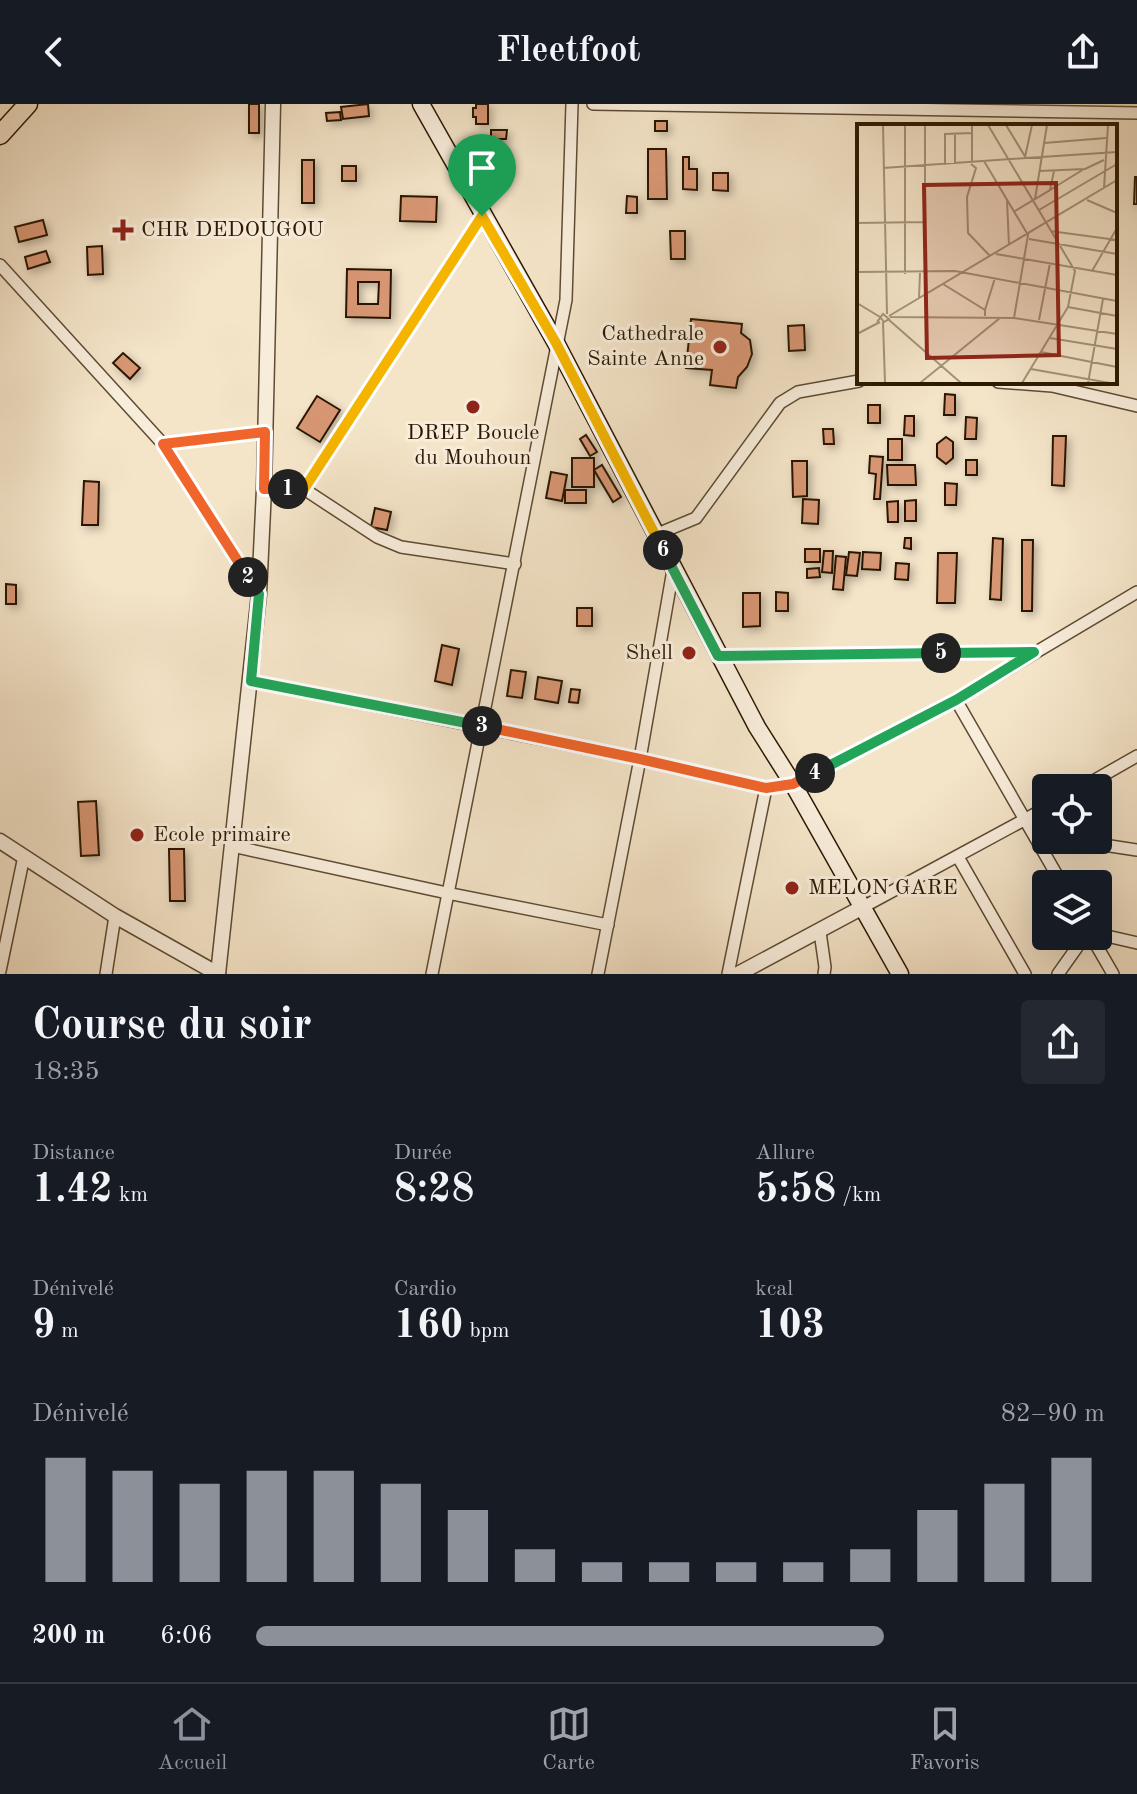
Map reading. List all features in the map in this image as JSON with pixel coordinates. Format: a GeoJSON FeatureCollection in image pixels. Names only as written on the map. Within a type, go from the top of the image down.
{"type":"FeatureCollection","features":[{"type":"Feature","properties":{"kind":"main road"},"geometry":{"type":"LineString","coordinates":[[0,135],[28,104]]}},
{"type":"Feature","properties":{"kind":"main road"},"geometry":{"type":"LineString","coordinates":[[421,104],[556,343],[757,727],[793,784],[900,974]]}},
{"type":"Feature","properties":{"kind":"street"},"geometry":{"type":"LineString","coordinates":[[0,841],[115,916],[218,974],[259,594],[273,104]]}},
{"type":"Feature","properties":{"kind":"street"},"geometry":{"type":"LineString","coordinates":[[432,974],[566,300],[572,104]]}},
{"type":"Feature","properties":{"kind":"street"},"geometry":{"type":"LineString","coordinates":[[593,104],[894,106],[1137,113]]}},
{"type":"Feature","properties":{"kind":"street"},"geometry":{"type":"LineString","coordinates":[[304,489],[482,216]]}},
{"type":"Feature","properties":{"kind":"street"},"geometry":{"type":"LineString","coordinates":[[1,268],[163,444],[259,594]]}},
{"type":"Feature","properties":{"kind":"street"},"geometry":{"type":"LineString","coordinates":[[655,535],[696,518],[780,403],[798,392],[857,381]]}},
{"type":"Feature","properties":{"kind":"street"},"geometry":{"type":"LineString","coordinates":[[1025,384],[1052,386],[1137,406]]}},
{"type":"Feature","properties":{"kind":"street"},"geometry":{"type":"LineString","coordinates":[[163,444],[265,432]]}},
{"type":"Feature","properties":{"kind":"street"},"geometry":{"type":"LineString","coordinates":[[264,489],[304,489],[377,537],[401,547],[515,564]]}},
{"type":"Feature","properties":{"kind":"street"},"geometry":{"type":"LineString","coordinates":[[598,974],[673,570]]}},
{"type":"Feature","properties":{"kind":"street"},"geometry":{"type":"LineString","coordinates":[[251,681],[482,726],[766,788],[793,784],[956,700],[1137,592]]}},
{"type":"Feature","properties":{"kind":"street"},"geometry":{"type":"LineString","coordinates":[[718,656],[1034,652]]}},
{"type":"Feature","properties":{"kind":"street"},"geometry":{"type":"LineString","coordinates":[[956,700],[1025,820],[1032,827]]}},
{"type":"Feature","properties":{"kind":"street"},"geometry":{"type":"LineString","coordinates":[[1106,774],[1137,756]]}},
{"type":"Feature","properties":{"kind":"street"},"geometry":{"type":"LineString","coordinates":[[728,974],[766,788]]}},
{"type":"Feature","properties":{"kind":"street"},"geometry":{"type":"LineString","coordinates":[[738,974],[1032,816]]}},
{"type":"Feature","properties":{"kind":"street"},"geometry":{"type":"LineString","coordinates":[[232,846],[608,925]]}},
{"type":"Feature","properties":{"kind":"street"},"geometry":{"type":"LineString","coordinates":[[1112,846],[1137,850]]}},
{"type":"Feature","properties":{"kind":"street"},"geometry":{"type":"LineString","coordinates":[[0,971],[24,856]]}},
{"type":"Feature","properties":{"kind":"street"},"geometry":{"type":"LineString","coordinates":[[958,857],[1025,974]]}},
{"type":"Feature","properties":{"kind":"street"},"geometry":{"type":"LineString","coordinates":[[106,974],[115,916]]}},
{"type":"Feature","properties":{"kind":"street"},"geometry":{"type":"LineString","coordinates":[[820,932],[824,974]]}},
{"type":"Feature","properties":{"kind":"street"},"geometry":{"type":"LineString","coordinates":[[1112,937],[1137,943]]}},
{"type":"Feature","properties":{"kind":"street"},"geometry":{"type":"LineString","coordinates":[[1058,974],[1077,950]]}},
{"type":"Feature","properties":{"kind":"street"},"geometry":{"type":"LineString","coordinates":[[1097,950],[1113,974]]}},
{"type":"Feature","properties":{"kind":"building"},"geometry":{"type":"Polygon","coordinates":[[[249,104],[259,104],[259,133],[249,133],[249,104]]]}},
{"type":"Feature","properties":{"kind":"building"},"geometry":{"type":"Polygon","coordinates":[[[368,104],[369,116],[343,119],[341,107],[368,104]]]}},
{"type":"Feature","properties":{"kind":"building"},"geometry":{"type":"Polygon","coordinates":[[[476,104],[488,104],[488,124],[476,124],[473,108],[476,104]]]}},
{"type":"Feature","properties":{"kind":"building"},"geometry":{"type":"Polygon","coordinates":[[[340,112],[341,120],[327,121],[326,113],[340,112]]]}},
{"type":"Feature","properties":{"kind":"building"},"geometry":{"type":"Polygon","coordinates":[[[655,121],[667,121],[667,131],[655,131],[655,121]]]}},
{"type":"Feature","properties":{"kind":"building"},"geometry":{"type":"Polygon","coordinates":[[[491,130],[507,130],[506,139],[491,139],[491,130]]]}},
{"type":"Feature","properties":{"kind":"building"},"geometry":{"type":"Polygon","coordinates":[[[648,149],[666,149],[667,199],[648,199],[648,149]]]}},
{"type":"Feature","properties":{"kind":"building"},"geometry":{"type":"Polygon","coordinates":[[[683,157],[689,157],[689,169],[697,169],[697,190],[683,189],[683,157]]]}},
{"type":"Feature","properties":{"kind":"building"},"geometry":{"type":"Polygon","coordinates":[[[302,160],[314,160],[314,203],[302,203],[302,160]]]}},
{"type":"Feature","properties":{"kind":"building"},"geometry":{"type":"Polygon","coordinates":[[[342,166],[356,166],[356,181],[342,181],[342,166]]]}},
{"type":"Feature","properties":{"kind":"building"},"geometry":{"type":"Polygon","coordinates":[[[713,173],[728,173],[728,191],[713,190],[713,173]]]}},
{"type":"Feature","properties":{"kind":"building"},"geometry":{"type":"Polygon","coordinates":[[[1137,177],[1137,204],[1134,204],[1137,177]]]}},
{"type":"Feature","properties":{"kind":"building"},"geometry":{"type":"Polygon","coordinates":[[[401,196],[437,197],[436,222],[400,221],[401,196]]]}},
{"type":"Feature","properties":{"kind":"building"},"geometry":{"type":"Polygon","coordinates":[[[627,196],[637,197],[637,213],[626,213],[627,196]]]}},
{"type":"Feature","properties":{"kind":"building"},"geometry":{"type":"Polygon","coordinates":[[[43,220],[47,235],[19,242],[15,227],[43,220]]]}},
{"type":"Feature","properties":{"kind":"building"},"geometry":{"type":"Polygon","coordinates":[[[670,231],[685,231],[685,259],[671,259],[670,231]]]}},
{"type":"Feature","properties":{"kind":"building"},"geometry":{"type":"Polygon","coordinates":[[[102,246],[103,274],[88,275],[87,247],[102,246]]]}},
{"type":"Feature","properties":{"kind":"building"},"geometry":{"type":"Polygon","coordinates":[[[46,251],[50,262],[28,269],[25,257],[46,251]]]}},
{"type":"Feature","properties":{"kind":"building"},"geometry":{"type":"Polygon","coordinates":[[[347,269],[391,270],[390,318],[346,317],[347,269]],[[358,282],[358,304],[378,304],[379,282],[358,282]]]}},
{"type":"Feature","properties":{"kind":"building","name":"Cathedrale Sainte Anne"},"geometry":{"type":"Polygon","coordinates":[[[691,319],[742,324],[741,333],[750,340],[752,354],[747,367],[738,377],[736,388],[710,385],[712,370],[686,368],[691,319]]]}},
{"type":"Feature","properties":{"kind":"building"},"geometry":{"type":"Polygon","coordinates":[[[804,325],[805,350],[789,351],[788,326],[804,325]]]}},
{"type":"Feature","properties":{"kind":"building"},"geometry":{"type":"Polygon","coordinates":[[[123,353],[140,368],[130,379],[113,363],[123,353]]]}},
{"type":"Feature","properties":{"kind":"building"},"geometry":{"type":"Polygon","coordinates":[[[945,394],[955,395],[955,415],[944,415],[945,394]]]}},
{"type":"Feature","properties":{"kind":"building"},"geometry":{"type":"Polygon","coordinates":[[[317,396],[340,410],[320,442],[297,428],[317,396]]]}},
{"type":"Feature","properties":{"kind":"building"},"geometry":{"type":"Polygon","coordinates":[[[868,405],[880,405],[880,423],[868,423],[868,405]]]}},
{"type":"Feature","properties":{"kind":"building"},"geometry":{"type":"Polygon","coordinates":[[[905,416],[914,416],[914,436],[904,435],[905,416]]]}},
{"type":"Feature","properties":{"kind":"building"},"geometry":{"type":"Polygon","coordinates":[[[966,417],[977,418],[976,439],[965,439],[966,417]]]}},
{"type":"Feature","properties":{"kind":"building"},"geometry":{"type":"Polygon","coordinates":[[[823,429],[833,429],[834,444],[824,444],[823,429]]]}},
{"type":"Feature","properties":{"kind":"building"},"geometry":{"type":"Polygon","coordinates":[[[586,435],[597,452],[590,456],[580,439],[586,435]]]}},
{"type":"Feature","properties":{"kind":"building"},"geometry":{"type":"Polygon","coordinates":[[[1053,436],[1066,436],[1064,486],[1052,485],[1053,436]]]}},
{"type":"Feature","properties":{"kind":"building"},"geometry":{"type":"Polygon","coordinates":[[[946,437],[953,442],[953,458],[946,464],[937,457],[937,444],[946,437]]]}},
{"type":"Feature","properties":{"kind":"building"},"geometry":{"type":"Polygon","coordinates":[[[888,439],[902,439],[902,460],[888,460],[888,439]]]}},
{"type":"Feature","properties":{"kind":"building"},"geometry":{"type":"Polygon","coordinates":[[[870,456],[883,457],[880,499],[874,499],[876,474],[869,473],[870,456]]]}},
{"type":"Feature","properties":{"kind":"building"},"geometry":{"type":"Polygon","coordinates":[[[572,458],[594,458],[594,487],[572,487],[572,458]]]}},
{"type":"Feature","properties":{"kind":"building"},"geometry":{"type":"Polygon","coordinates":[[[966,460],[977,460],[977,475],[966,475],[966,460]]]}},
{"type":"Feature","properties":{"kind":"building"},"geometry":{"type":"Polygon","coordinates":[[[792,461],[807,461],[807,496],[793,497],[792,461]]]}},
{"type":"Feature","properties":{"kind":"building"},"geometry":{"type":"Polygon","coordinates":[[[602,465],[621,497],[613,502],[594,470],[602,465]]]}},
{"type":"Feature","properties":{"kind":"building"},"geometry":{"type":"Polygon","coordinates":[[[887,465],[915,465],[916,485],[888,485],[887,465]]]}},
{"type":"Feature","properties":{"kind":"building"},"geometry":{"type":"Polygon","coordinates":[[[551,472],[567,475],[562,501],[546,498],[551,472]]]}},
{"type":"Feature","properties":{"kind":"building"},"geometry":{"type":"Polygon","coordinates":[[[84,481],[99,482],[98,525],[82,525],[84,481]]]}},
{"type":"Feature","properties":{"kind":"building"},"geometry":{"type":"Polygon","coordinates":[[[945,483],[957,484],[956,505],[945,505],[945,483]]]}},
{"type":"Feature","properties":{"kind":"building"},"geometry":{"type":"Polygon","coordinates":[[[565,490],[586,490],[586,503],[565,503],[565,490]]]}},
{"type":"Feature","properties":{"kind":"building"},"geometry":{"type":"Polygon","coordinates":[[[803,499],[819,500],[818,524],[802,523],[803,499]]]}},
{"type":"Feature","properties":{"kind":"building"},"geometry":{"type":"Polygon","coordinates":[[[916,500],[916,521],[905,521],[905,501],[916,500]]]}},
{"type":"Feature","properties":{"kind":"building"},"geometry":{"type":"Polygon","coordinates":[[[898,501],[898,522],[888,522],[887,502],[898,501]]]}},
{"type":"Feature","properties":{"kind":"building"},"geometry":{"type":"Polygon","coordinates":[[[375,508],[391,512],[387,530],[371,527],[375,508]]]}},
{"type":"Feature","properties":{"kind":"building"},"geometry":{"type":"Polygon","coordinates":[[[905,538],[911,538],[911,549],[904,548],[905,538]]]}},
{"type":"Feature","properties":{"kind":"building"},"geometry":{"type":"Polygon","coordinates":[[[993,538],[1003,539],[1001,600],[990,599],[993,538]]]}},
{"type":"Feature","properties":{"kind":"building"},"geometry":{"type":"Polygon","coordinates":[[[1022,540],[1033,540],[1032,611],[1022,611],[1022,540]]]}},
{"type":"Feature","properties":{"kind":"building"},"geometry":{"type":"Polygon","coordinates":[[[805,549],[820,549],[820,562],[805,562],[805,549]]]}},
{"type":"Feature","properties":{"kind":"building"},"geometry":{"type":"Polygon","coordinates":[[[824,551],[833,551],[832,573],[822,572],[824,551]]]}},
{"type":"Feature","properties":{"kind":"building"},"geometry":{"type":"Polygon","coordinates":[[[849,552],[860,553],[857,576],[846,575],[849,552]]]}},
{"type":"Feature","properties":{"kind":"building"},"geometry":{"type":"Polygon","coordinates":[[[863,552],[881,553],[880,570],[862,569],[863,552]]]}},
{"type":"Feature","properties":{"kind":"building"},"geometry":{"type":"Polygon","coordinates":[[[938,553],[957,553],[955,603],[937,603],[938,553]]]}},
{"type":"Feature","properties":{"kind":"building"},"geometry":{"type":"Polygon","coordinates":[[[836,556],[846,557],[843,590],[833,589],[836,556]]]}},
{"type":"Feature","properties":{"kind":"building"},"geometry":{"type":"Polygon","coordinates":[[[896,563],[909,564],[908,580],[895,579],[896,563]]]}},
{"type":"Feature","properties":{"kind":"building"},"geometry":{"type":"Polygon","coordinates":[[[819,568],[820,577],[807,578],[807,569],[819,568]]]}},
{"type":"Feature","properties":{"kind":"building"},"geometry":{"type":"Polygon","coordinates":[[[6,584],[16,585],[16,604],[6,604],[6,584]]]}},
{"type":"Feature","properties":{"kind":"building"},"geometry":{"type":"Polygon","coordinates":[[[776,592],[788,593],[788,611],[776,611],[776,592]]]}},
{"type":"Feature","properties":{"kind":"building"},"geometry":{"type":"Polygon","coordinates":[[[743,593],[760,593],[760,626],[743,627],[743,593]]]}},
{"type":"Feature","properties":{"kind":"building"},"geometry":{"type":"Polygon","coordinates":[[[577,608],[592,608],[592,626],[577,626],[577,608]]]}},
{"type":"Feature","properties":{"kind":"building"},"geometry":{"type":"Polygon","coordinates":[[[442,645],[459,649],[452,685],[435,681],[442,645]]]}},
{"type":"Feature","properties":{"kind":"building"},"geometry":{"type":"Polygon","coordinates":[[[511,670],[526,672],[522,698],[507,696],[511,670]]]}},
{"type":"Feature","properties":{"kind":"building"},"geometry":{"type":"Polygon","coordinates":[[[538,677],[562,681],[558,703],[535,699],[538,677]]]}},
{"type":"Feature","properties":{"kind":"building"},"geometry":{"type":"Polygon","coordinates":[[[571,689],[580,690],[578,703],[569,702],[571,689]]]}},
{"type":"Feature","properties":{"kind":"building"},"geometry":{"type":"Polygon","coordinates":[[[96,801],[99,855],[81,856],[78,802],[96,801]]]}},
{"type":"Feature","properties":{"kind":"building"},"geometry":{"type":"Polygon","coordinates":[[[169,849],[184,849],[185,901],[170,901],[169,849]]]}},
{"type":"Feature","properties":{"kind":"place","name":"CHR DEDOUGOU"},"geometry":{"type":"Point","coordinates":[123,230]}},
{"type":"Feature","properties":{"kind":"place","name":"Cathedrale Sainte Anne"},"geometry":{"type":"Point","coordinates":[720,347]}},
{"type":"Feature","properties":{"kind":"place","name":"DREP Boucle du Mouhoun"},"geometry":{"type":"Point","coordinates":[473,407]}},
{"type":"Feature","properties":{"kind":"place","name":"Shell"},"geometry":{"type":"Point","coordinates":[689,653]}},
{"type":"Feature","properties":{"kind":"place","name":"Ecole primaire"},"geometry":{"type":"Point","coordinates":[137,835]}},
{"type":"Feature","properties":{"kind":"place","name":"MELON GARE"},"geometry":{"type":"Point","coordinates":[792,888]}},
{"type":"Feature","properties":{"kind":"route"},"geometry":{"type":"LineString","coordinates":[[482,216],[556,343],[718,656],[1034,652],[956,700],[793,784],[766,788],[482,726],[251,681],[259,594],[163,444],[265,432],[264,489],[304,489],[482,216]]}}]}
